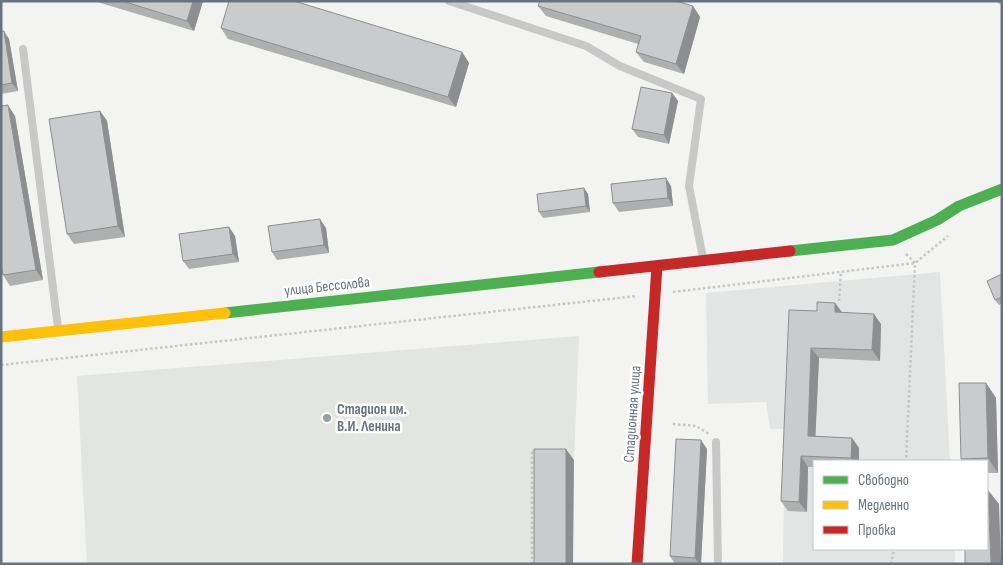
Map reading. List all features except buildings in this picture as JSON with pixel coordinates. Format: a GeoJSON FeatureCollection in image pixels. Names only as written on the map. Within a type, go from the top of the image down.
{"type":"FeatureCollection","features":[{"type":"Feature","properties":{"kind":"main road","name":"улица Бессолова"},"geometry":{"type":"LineString","coordinates":[[1,337],[893,240],[937,220],[959,206],[1002,189]]}},
{"type":"Feature","properties":{"kind":"main road","name":"Стадионная улица"},"geometry":{"type":"LineString","coordinates":[[637,564],[657,266]]}},
{"type":"Feature","properties":{"kind":"lane"},"geometry":{"type":"LineString","coordinates":[[449,1],[586,46],[620,66],[702,99],[688,186],[704,261]]}},
{"type":"Feature","properties":{"kind":"lane"},"geometry":{"type":"LineString","coordinates":[[23,49],[58,331]]}},
{"type":"Feature","properties":{"kind":"lane"},"geometry":{"type":"LineString","coordinates":[[716,442],[718,564]]}},
{"type":"Feature","properties":{"kind":"path"},"geometry":{"type":"LineString","coordinates":[[1,365],[655,294],[915,263],[953,232]]}},
{"type":"Feature","properties":{"kind":"path"},"geometry":{"type":"LineString","coordinates":[[893,240],[915,263],[906,460]]}},
{"type":"Feature","properties":{"kind":"path"},"geometry":{"type":"LineString","coordinates":[[839,301],[841,271]]}},
{"type":"Feature","properties":{"kind":"path"},"geometry":{"type":"LineString","coordinates":[[673,424],[696,426],[709,434],[716,442]]}},
{"type":"Feature","properties":{"kind":"path"},"geometry":{"type":"LineString","coordinates":[[532,448],[532,564]]}},
{"type":"Feature","properties":{"kind":"path"},"geometry":{"type":"LineString","coordinates":[[891,564],[894,550]]}},
{"type":"Feature","properties":{"kind":"shaded area"},"geometry":{"type":"Polygon","coordinates":[[[940,272],[950,460],[813,460],[813,550],[955,550],[955,564],[783,563],[785,429],[770,429],[766,402],[708,404],[706,293],[940,272]]]}},
{"type":"Feature","properties":{"kind":"shaded area","name":"Стадион им. В.И. Ленина"},"geometry":{"type":"Polygon","coordinates":[[[579,336],[574,460],[573,564],[87,564],[77,376],[579,336]]]}},
{"type":"Feature","properties":{"kind":"railway"},"geometry":{"type":"LineString","coordinates":[[998,1],[1002,3]]}},
{"type":"Feature","properties":{"kind":"traffic: fast"},"geometry":{"type":"LineString","coordinates":[[790,251],[893,240],[937,220],[959,206],[1002,189]]}},
{"type":"Feature","properties":{"kind":"traffic: fast"},"geometry":{"type":"LineString","coordinates":[[225,313],[599,272]]}},
{"type":"Feature","properties":{"kind":"traffic: slow"},"geometry":{"type":"LineString","coordinates":[[1,337],[225,313]]}},
{"type":"Feature","properties":{"kind":"traffic: jam"},"geometry":{"type":"LineString","coordinates":[[599,272],[790,251]]}},
{"type":"Feature","properties":{"kind":"traffic: jam"},"geometry":{"type":"LineString","coordinates":[[637,564],[657,266]]}},
{"type":"Feature","properties":{"kind":"place","name":"Стадион им. В.И. Ленина"},"geometry":{"type":"Point","coordinates":[327,418]}}]}
